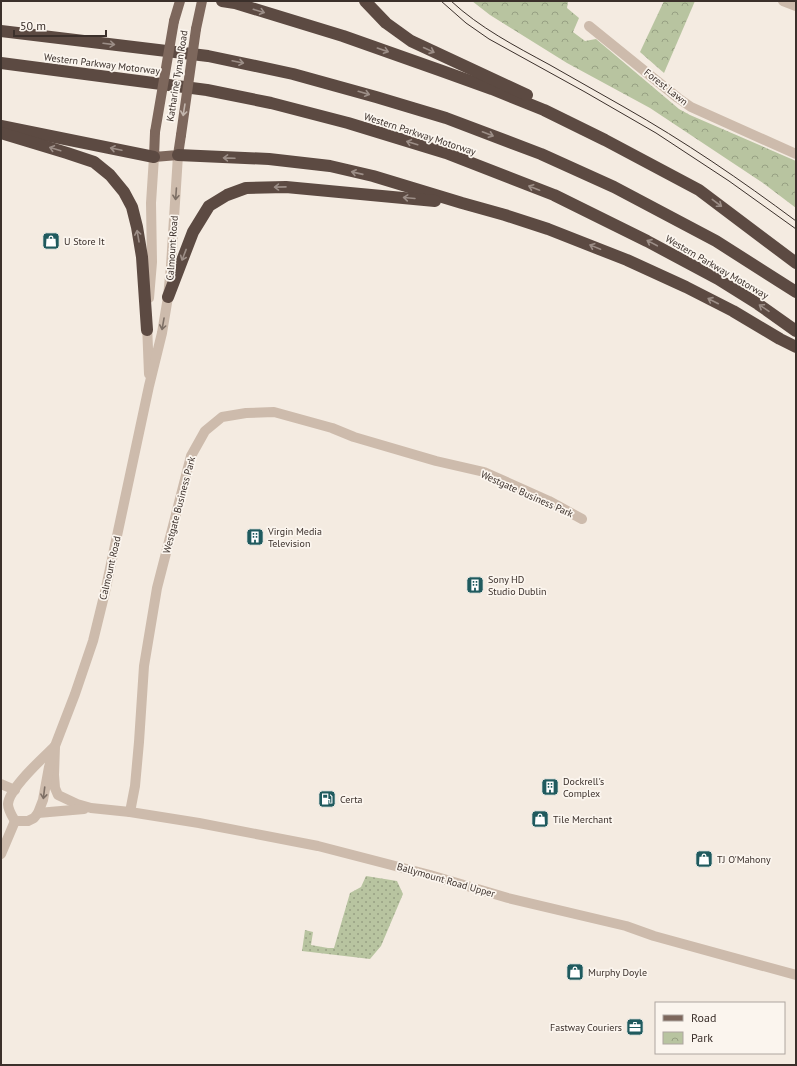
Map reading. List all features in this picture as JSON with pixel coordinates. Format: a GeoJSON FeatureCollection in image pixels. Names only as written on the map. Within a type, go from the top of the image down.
{"type":"FeatureCollection","features":[{"type":"Feature","properties":{"kind":"highway"},"geometry":{"type":"LineString","coordinates":[[222,1],[343,36],[492,89],[544,110],[605,140],[699,190]]}},
{"type":"Feature","properties":{"kind":"highway"},"geometry":{"type":"LineString","coordinates":[[365,1],[386,23],[411,41],[615,137],[699,190],[796,263]]}},
{"type":"Feature","properties":{"kind":"highway","name":"Western Parkway Motorway"},"geometry":{"type":"LineString","coordinates":[[1,31],[208,56],[293,74],[446,118],[541,154],[614,187],[716,241],[796,292]]}},
{"type":"Feature","properties":{"kind":"highway","name":"Western Parkway Motorway"},"geometry":{"type":"LineString","coordinates":[[1,63],[199,89],[271,103],[348,123],[446,153],[554,196],[647,241],[718,279],[758,304],[796,331]]}},
{"type":"Feature","properties":{"kind":"highway"},"geometry":{"type":"LineString","coordinates":[[1,126],[154,157]]}},
{"type":"Feature","properties":{"kind":"highway"},"geometry":{"type":"LineString","coordinates":[[1,133],[94,162],[110,175],[124,192],[132,208],[142,257],[147,330]]}},
{"type":"Feature","properties":{"kind":"highway"},"geometry":{"type":"LineString","coordinates":[[178,156],[269,159],[330,166],[373,176],[505,215],[548,229],[627,260],[726,308],[796,347]]}},
{"type":"Feature","properties":{"kind":"highway"},"geometry":{"type":"LineString","coordinates":[[168,296],[193,232],[209,206],[246,188],[286,187],[462,203]]}},
{"type":"Feature","properties":{"kind":"main road","name":"Katharine Tynan Road"},"geometry":{"type":"LineString","coordinates":[[154,157],[155,132],[174,21],[180,1]]}},
{"type":"Feature","properties":{"kind":"main road","name":"Katharine Tynan Road"},"geometry":{"type":"LineString","coordinates":[[178,156],[196,30],[202,1]]}},
{"type":"Feature","properties":{"kind":"main road"},"geometry":{"type":"LineString","coordinates":[[154,157],[178,156]]}},
{"type":"Feature","properties":{"kind":"street"},"geometry":{"type":"LineString","coordinates":[[783,1],[796,6]]}},
{"type":"Feature","properties":{"kind":"street","name":"Forest Lawn"},"geometry":{"type":"LineString","coordinates":[[589,26],[691,107],[796,154]]}},
{"type":"Feature","properties":{"kind":"street","name":"Calmount Road"},"geometry":{"type":"LineString","coordinates":[[38,813],[43,800],[49,767],[55,746],[75,694],[93,640],[162,333],[171,266],[178,156]]}},
{"type":"Feature","properties":{"kind":"street","name":"Calmount Road"},"geometry":{"type":"LineString","coordinates":[[149,386],[147,330],[152,262],[151,203],[154,157]]}},
{"type":"Feature","properties":{"kind":"street","name":"Westgate Business Park"},"geometry":{"type":"LineString","coordinates":[[130,812],[135,786],[140,737],[144,666],[157,588],[191,456],[205,431],[222,417],[246,413],[274,412],[332,428],[354,437],[436,461],[484,472],[549,501],[582,518]]}},
{"type":"Feature","properties":{"kind":"street","name":"Calmount Road"},"geometry":{"type":"LineString","coordinates":[[15,790],[55,746]]}},
{"type":"Feature","properties":{"kind":"street","name":"Ballymount Road Upper"},"geometry":{"type":"LineString","coordinates":[[55,746],[55,788],[58,795],[76,804],[91,808],[130,812],[199,823],[318,846],[430,875],[508,898],[626,926],[654,936],[796,975]]}},
{"type":"Feature","properties":{"kind":"street"},"geometry":{"type":"LineString","coordinates":[[1,784],[15,790],[9,799],[8,807],[15,821],[1,854]]}},
{"type":"Feature","properties":{"kind":"street","name":"Ballymount Road Upper"},"geometry":{"type":"LineString","coordinates":[[15,821],[34,818],[38,813],[91,808]]}},
{"type":"Feature","properties":{"kind":"green space"},"geometry":{"type":"Polygon","coordinates":[[[472,1],[568,1],[567,8],[579,18],[573,32],[585,41],[596,39],[679,109],[796,161],[796,208],[763,183],[650,108],[567,63],[490,15],[472,1]]]}},
{"type":"Feature","properties":{"kind":"green space"},"geometry":{"type":"Polygon","coordinates":[[[664,1],[695,1],[664,73],[640,52],[664,1]]]}},
{"type":"Feature","properties":{"kind":"green space"},"geometry":{"type":"Polygon","coordinates":[[[366,876],[397,881],[403,894],[381,946],[370,959],[302,951],[305,930],[313,932],[311,945],[334,948],[350,893],[361,887],[366,876]]]}},
{"type":"Feature","properties":{"kind":"tram line"},"geometry":{"type":"LineString","coordinates":[[441,1],[466,23],[489,39],[656,133],[729,181],[796,229]]}},
{"type":"Feature","properties":{"kind":"tram line"},"geometry":{"type":"LineString","coordinates":[[451,1],[474,20],[511,44],[624,107],[690,147],[796,221]]}},
{"type":"Feature","properties":{"kind":"place","name":"U Store It"},"geometry":{"type":"Point","coordinates":[51,241]}},
{"type":"Feature","properties":{"kind":"place","name":"Virgin Media Television"},"geometry":{"type":"Point","coordinates":[255,537]}},
{"type":"Feature","properties":{"kind":"place","name":"Sony HD Studio Dublin"},"geometry":{"type":"Point","coordinates":[475,585]}},
{"type":"Feature","properties":{"kind":"place","name":"Dockrell's Complex"},"geometry":{"type":"Point","coordinates":[550,787]}},
{"type":"Feature","properties":{"kind":"place","name":"Certa"},"geometry":{"type":"Point","coordinates":[327,799]}},
{"type":"Feature","properties":{"kind":"place","name":"Tile Merchant"},"geometry":{"type":"Point","coordinates":[540,819]}},
{"type":"Feature","properties":{"kind":"place","name":"TJ O'Mahony"},"geometry":{"type":"Point","coordinates":[704,859]}},
{"type":"Feature","properties":{"kind":"place","name":"Murphy Doyle"},"geometry":{"type":"Point","coordinates":[575,972]}},
{"type":"Feature","properties":{"kind":"place","name":"Fastway Couriers"},"geometry":{"type":"Point","coordinates":[635,1027]}}]}
